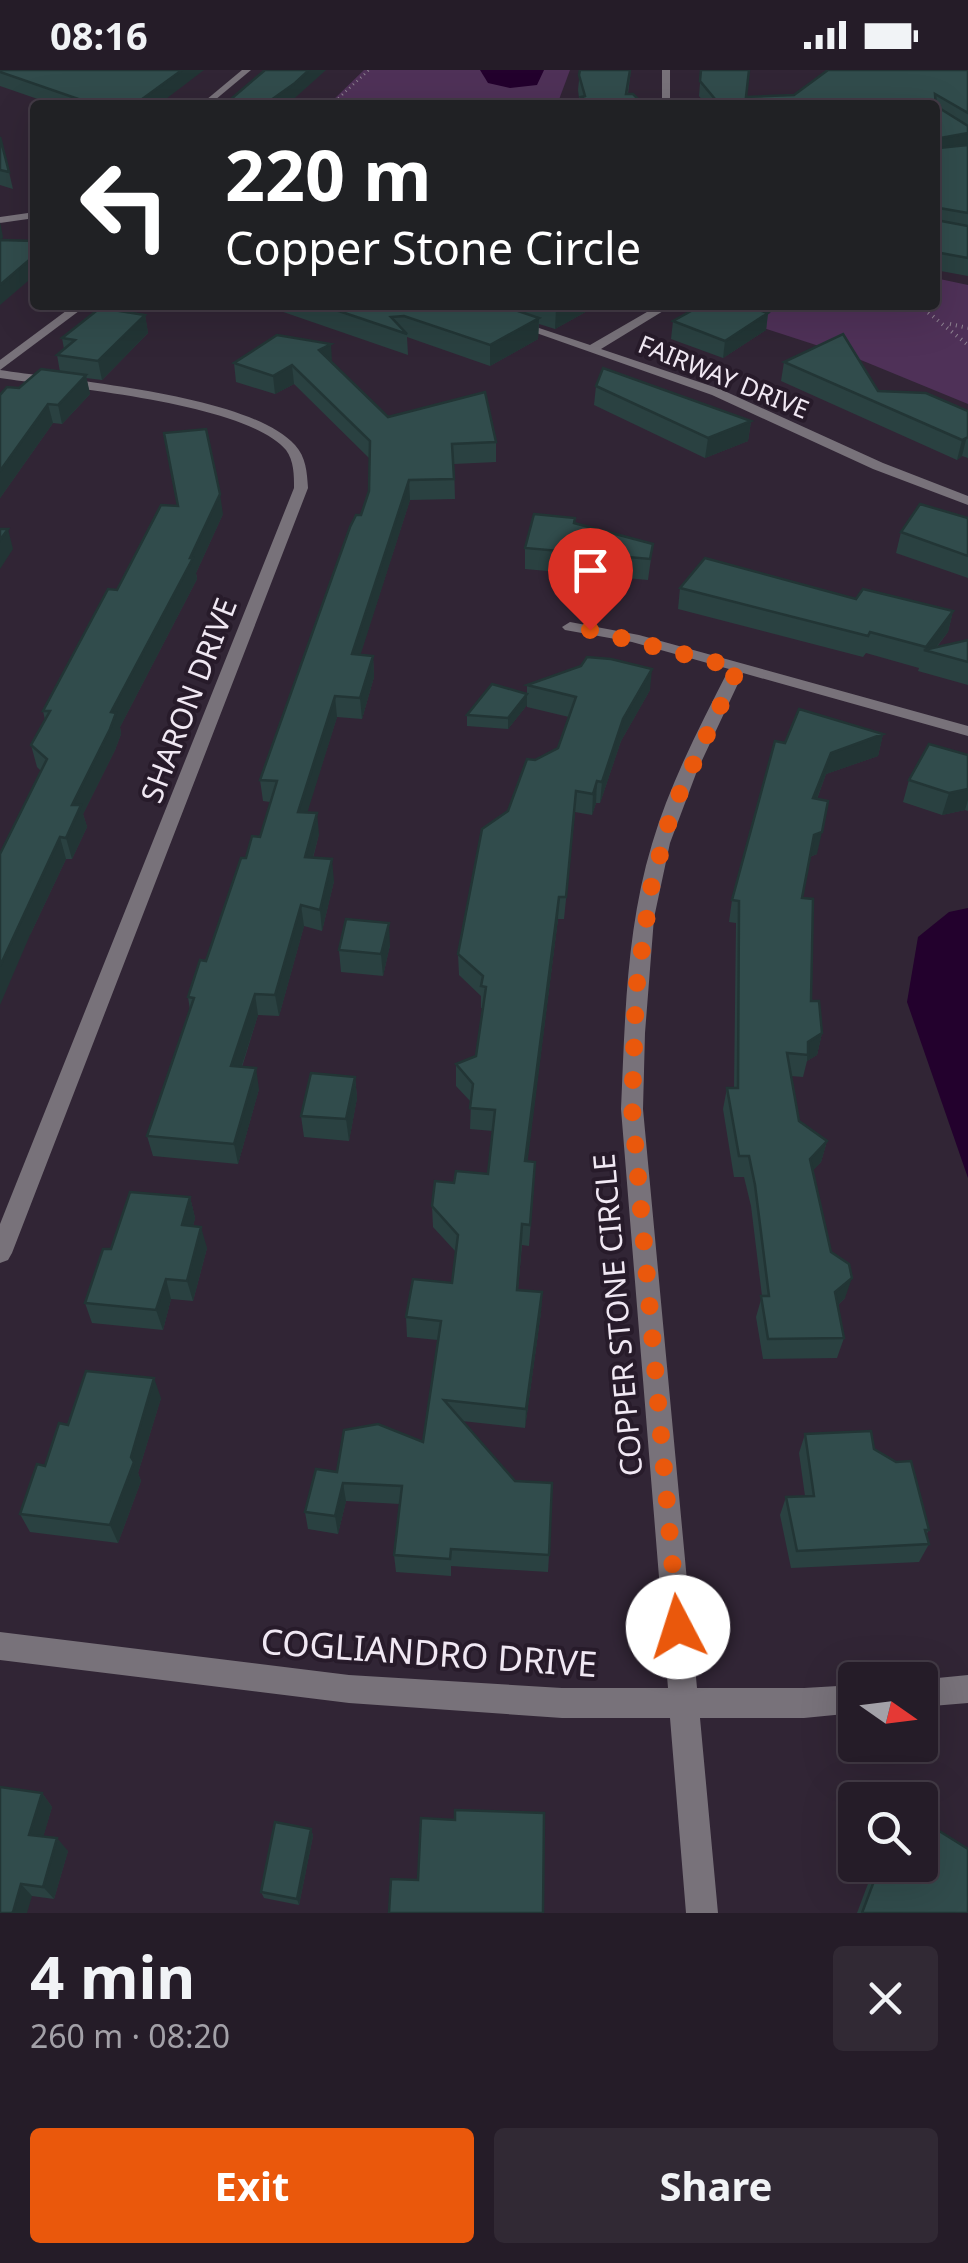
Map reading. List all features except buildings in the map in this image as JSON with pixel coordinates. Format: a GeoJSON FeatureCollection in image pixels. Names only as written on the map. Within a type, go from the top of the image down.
{"type":"FeatureCollection","features":[{"type":"Feature","properties":{"kind":"street"},"geometry":{"type":"LineString","coordinates":[[210,100],[247,70]]}},
{"type":"Feature","properties":{"kind":"street"},"geometry":{"type":"LineString","coordinates":[[666,70],[666,100]]}},
{"type":"Feature","properties":{"kind":"street"},"geometry":{"type":"LineString","coordinates":[[0,220],[30,216]]}},
{"type":"Feature","properties":{"kind":"street"},"geometry":{"type":"LineString","coordinates":[[0,366],[74,310]]}},
{"type":"Feature","properties":{"kind":"street"},"geometry":{"type":"LineString","coordinates":[[592,349],[658,310]]}},
{"type":"Feature","properties":{"kind":"street","name":"FAIRWAY DRIVE"},"geometry":{"type":"LineString","coordinates":[[496,317],[716,392],[878,466],[968,501]]}},
{"type":"Feature","properties":{"kind":"street","name":"SHARON DRIVE"},"geometry":{"type":"LineString","coordinates":[[0,374],[249,422],[271,432],[292,452],[301,468],[302,488],[0,1253]]}},
{"type":"Feature","properties":{"kind":"street"},"geometry":{"type":"LineString","coordinates":[[570,628],[634,638],[968,731]]}},
{"type":"Feature","properties":{"kind":"street","name":"COPPER STONE CIRCLE"},"geometry":{"type":"LineString","coordinates":[[702,1913],[634,1146],[636,990],[651,888],[672,810],[738,668]]}},
{"type":"Feature","properties":{"kind":"street","name":"COGLIANDRO DRIVE"},"geometry":{"type":"LineString","coordinates":[[0,1646],[349,1690],[562,1703],[838,1700]]}},
{"type":"Feature","properties":{"kind":"street"},"geometry":{"type":"LineString","coordinates":[[938,1692],[968,1689]]}},
{"type":"Feature","properties":{"kind":"path"},"geometry":{"type":"LineString","coordinates":[[337,100],[370,70]]}},
{"type":"Feature","properties":{"kind":"path"},"geometry":{"type":"LineString","coordinates":[[926,310],[968,346]]}},
{"type":"Feature","properties":{"kind":"path"},"geometry":{"type":"LineString","coordinates":[[946,323],[968,328]]}},
{"type":"Feature","properties":{"kind":"shaded area"},"geometry":{"type":"Polygon","coordinates":[[[364,70],[570,70],[559,100],[333,100],[364,70]]]}},
{"type":"Feature","properties":{"kind":"shaded area"},"geometry":{"type":"Polygon","coordinates":[[[480,70],[544,70],[537,85],[510,88],[488,83],[480,70]]]}},
{"type":"Feature","properties":{"kind":"shaded area"},"geometry":{"type":"Polygon","coordinates":[[[940,279],[968,285],[968,404],[856,358],[739,320],[752,310],[940,310],[940,279]]]}},
{"type":"Feature","properties":{"kind":"shaded area"},"geometry":{"type":"Polygon","coordinates":[[[968,908],[968,1178],[907,1002],[918,937],[949,912],[968,908]]]}},
{"type":"Feature","properties":{"kind":"route"},"geometry":{"type":"LineString","coordinates":[[590,630],[634,638],[738,668],[672,810],[644,921],[636,990],[632,1108],[678,1627]]}}]}
